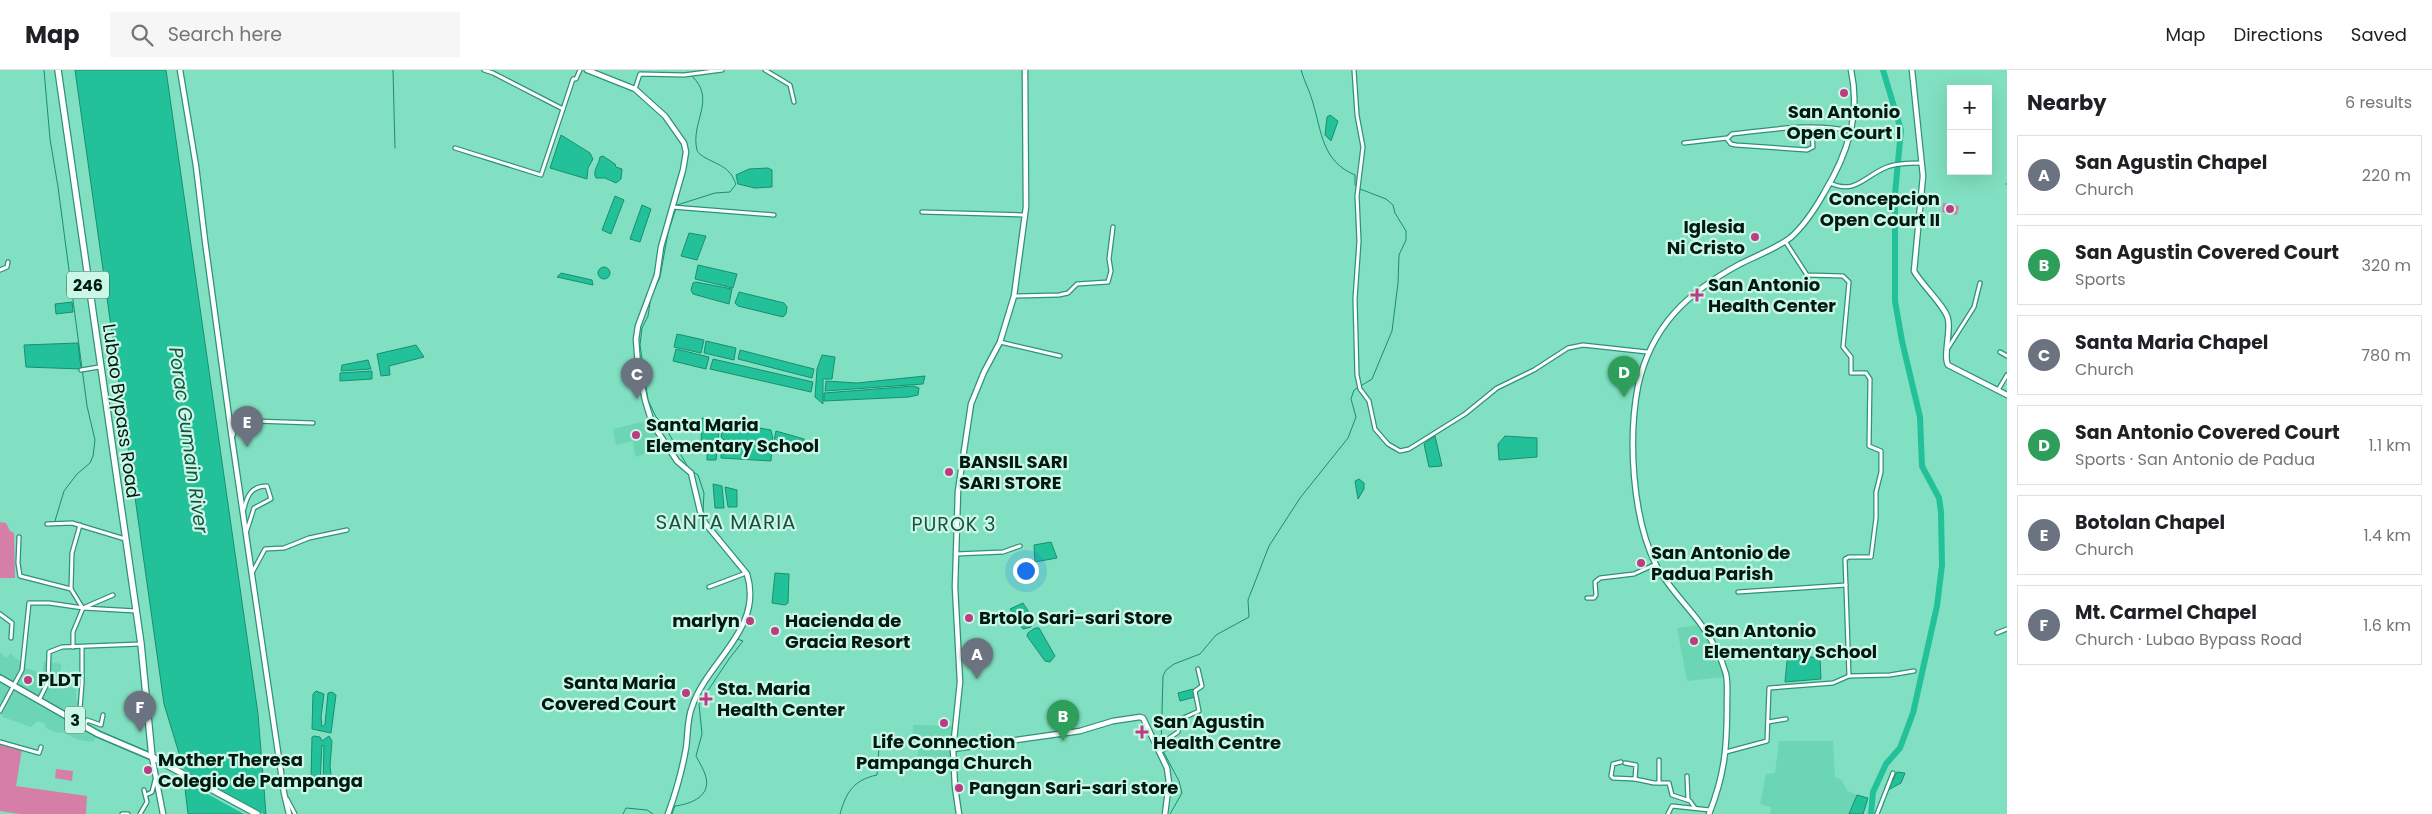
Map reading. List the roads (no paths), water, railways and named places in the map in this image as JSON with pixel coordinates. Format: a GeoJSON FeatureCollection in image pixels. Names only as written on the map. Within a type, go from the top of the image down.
{"type":"FeatureCollection","features":[{"type":"Feature","properties":{"kind":"highway","name":"Lubao Bypass Road"},"geometry":{"type":"LineString","coordinates":[[58,70],[141,644],[152,757]]}},
{"type":"Feature","properties":{"kind":"highway","name":"3"},"geometry":{"type":"LineString","coordinates":[[152,757],[249,814]]}},
{"type":"Feature","properties":{"kind":"highway","name":"3"},"geometry":{"type":"LineString","coordinates":[[162,763],[257,814]]}},
{"type":"Feature","properties":{"kind":"main road","name":"3"},"geometry":{"type":"LineString","coordinates":[[0,678],[82,724],[152,757]]}},
{"type":"Feature","properties":{"kind":"street"},"geometry":{"type":"LineString","coordinates":[[180,70],[196,166],[204,241],[232,439],[284,793],[289,814]]}},
{"type":"Feature","properties":{"kind":"street"},"geometry":{"type":"LineString","coordinates":[[484,70],[563,109]]}},
{"type":"Feature","properties":{"kind":"street"},"geometry":{"type":"LineString","coordinates":[[455,148],[541,174],[574,79],[576,79],[580,70]]}},
{"type":"Feature","properties":{"kind":"street"},"geometry":{"type":"LineString","coordinates":[[587,70],[635,89],[665,116],[684,143],[685,158],[660,247],[657,275],[643,307],[637,332],[638,366],[652,423],[662,441],[678,462],[691,473],[700,511],[705,523],[746,573],[750,583],[749,599],[741,631],[715,666],[691,707],[680,778],[668,814]]}},
{"type":"Feature","properties":{"kind":"street"},"geometry":{"type":"LineString","coordinates":[[635,89],[640,74],[684,75],[722,70]]}},
{"type":"Feature","properties":{"kind":"street"},"geometry":{"type":"LineString","coordinates":[[765,70],[790,84],[794,102]]}},
{"type":"Feature","properties":{"kind":"street"},"geometry":{"type":"LineString","coordinates":[[959,814],[953,749],[960,682],[956,620],[955,554],[958,491],[971,404],[984,372],[1000,342],[1014,296],[1024,215],[1024,70]]}},
{"type":"Feature","properties":{"kind":"street"},"geometry":{"type":"LineString","coordinates":[[1354,70],[1357,115],[1363,147],[1357,196],[1359,241],[1355,299],[1358,383],[1360,389],[1369,400],[1375,429],[1388,444],[1404,452],[1465,414],[1497,388],[1534,370],[1568,348],[1583,345],[1648,352]]}},
{"type":"Feature","properties":{"kind":"street"},"geometry":{"type":"LineString","coordinates":[[1668,814],[1672,806],[1695,808],[1710,812],[1718,790],[1726,752],[1726,676],[1717,653],[1701,624],[1667,584],[1656,564],[1644,533],[1634,465],[1636,402],[1648,352],[1669,319],[1694,293],[1728,271],[1784,241],[1802,226],[1830,183],[1846,150],[1855,108],[1855,90],[1851,70]]}},
{"type":"Feature","properties":{"kind":"street"},"geometry":{"type":"LineString","coordinates":[[1912,70],[1923,182],[1914,271],[1948,316],[1948,348],[1946,358],[1951,368],[2007,395]]}},
{"type":"Feature","properties":{"kind":"street"},"geometry":{"type":"LineString","coordinates":[[1684,143],[1727,138],[1732,134],[1812,127],[1829,126],[1851,131]]}},
{"type":"Feature","properties":{"kind":"street"},"geometry":{"type":"LineString","coordinates":[[1727,138],[1728,142],[1736,145],[1807,150],[1813,147],[1812,127]]}},
{"type":"Feature","properties":{"kind":"street"},"geometry":{"type":"LineString","coordinates":[[1830,183],[1841,188],[1849,188],[1888,166],[1922,163]]}},
{"type":"Feature","properties":{"kind":"street"},"geometry":{"type":"LineString","coordinates":[[672,207],[774,215]]}},
{"type":"Feature","properties":{"kind":"street"},"geometry":{"type":"LineString","coordinates":[[922,212],[1024,215]]}},
{"type":"Feature","properties":{"kind":"street"},"geometry":{"type":"LineString","coordinates":[[1014,296],[1059,295],[1068,293],[1078,284],[1108,282],[1111,271],[1109,259],[1113,227]]}},
{"type":"Feature","properties":{"kind":"street"},"geometry":{"type":"LineString","coordinates":[[1784,241],[1807,275],[1843,276],[1849,282],[1843,347],[1851,357],[1851,373],[1866,374],[1870,378],[1869,446],[1881,451],[1881,472],[1876,492],[1876,518],[1871,557],[1849,557],[1845,559],[1849,676]]}},
{"type":"Feature","properties":{"kind":"street"},"geometry":{"type":"LineString","coordinates":[[0,270],[4,269],[8,262]]}},
{"type":"Feature","properties":{"kind":"street"},"geometry":{"type":"LineString","coordinates":[[1948,348],[1974,307],[1980,283]]}},
{"type":"Feature","properties":{"kind":"street"},"geometry":{"type":"LineString","coordinates":[[1000,342],[1060,356]]}},
{"type":"Feature","properties":{"kind":"street"},"geometry":{"type":"LineString","coordinates":[[2000,352],[2007,356]]}},
{"type":"Feature","properties":{"kind":"street"},"geometry":{"type":"LineString","coordinates":[[83,370],[100,367]]}},
{"type":"Feature","properties":{"kind":"street"},"geometry":{"type":"LineString","coordinates":[[1998,391],[2007,375]]}},
{"type":"Feature","properties":{"kind":"street"},"geometry":{"type":"LineString","coordinates":[[232,439],[235,428],[251,420],[313,423]]}},
{"type":"Feature","properties":{"kind":"street"},"geometry":{"type":"LineString","coordinates":[[243,510],[248,495],[254,489],[267,486],[271,499],[254,508],[246,534]]}},
{"type":"Feature","properties":{"kind":"street"},"geometry":{"type":"LineString","coordinates":[[47,524],[80,525],[125,539]]}},
{"type":"Feature","properties":{"kind":"street"},"geometry":{"type":"LineString","coordinates":[[80,525],[72,554],[71,589],[83,608]]}},
{"type":"Feature","properties":{"kind":"street"},"geometry":{"type":"LineString","coordinates":[[252,573],[265,550],[284,548],[309,538],[347,530]]}},
{"type":"Feature","properties":{"kind":"street"},"geometry":{"type":"LineString","coordinates":[[19,537],[18,563],[20,576],[71,589]]}},
{"type":"Feature","properties":{"kind":"street"},"geometry":{"type":"LineString","coordinates":[[955,554],[1003,552],[1020,546]]}},
{"type":"Feature","properties":{"kind":"street"},"geometry":{"type":"LineString","coordinates":[[1587,598],[1594,598],[1596,595],[1595,582],[1600,578],[1634,574],[1656,564]]}},
{"type":"Feature","properties":{"kind":"street"},"geometry":{"type":"LineString","coordinates":[[709,587],[746,573]]}},
{"type":"Feature","properties":{"kind":"street"},"geometry":{"type":"LineString","coordinates":[[1738,592],[1846,585]]}},
{"type":"Feature","properties":{"kind":"street"},"geometry":{"type":"LineString","coordinates":[[73,647],[74,632],[83,608],[112,595]]}},
{"type":"Feature","properties":{"kind":"street"},"geometry":{"type":"LineString","coordinates":[[0,711],[22,670],[29,603],[136,611]]}},
{"type":"Feature","properties":{"kind":"street"},"geometry":{"type":"LineString","coordinates":[[0,614],[12,623],[11,638]]}},
{"type":"Feature","properties":{"kind":"street"},"geometry":{"type":"LineString","coordinates":[[1997,633],[2007,629]]}},
{"type":"Feature","properties":{"kind":"street"},"geometry":{"type":"LineString","coordinates":[[39,700],[48,682],[49,652],[62,647],[141,644]]}},
{"type":"Feature","properties":{"kind":"street"},"geometry":{"type":"LineString","coordinates":[[82,647],[82,724]]}},
{"type":"Feature","properties":{"kind":"street"},"geometry":{"type":"LineString","coordinates":[[1160,751],[1166,749],[1165,741],[1178,732],[1181,719],[1199,711],[1195,691],[1202,686],[1198,668]]}},
{"type":"Feature","properties":{"kind":"street"},"geometry":{"type":"LineString","coordinates":[[1726,752],[1767,741],[1769,688],[1833,683],[1849,676],[1890,675],[1914,671]]}},
{"type":"Feature","properties":{"kind":"street"},"geometry":{"type":"LineString","coordinates":[[82,724],[87,720],[101,725],[103,715]]}},
{"type":"Feature","properties":{"kind":"street"},"geometry":{"type":"LineString","coordinates":[[953,749],[1080,731],[1113,721],[1140,717],[1143,718],[1167,768],[1169,783],[1165,814]]}},
{"type":"Feature","properties":{"kind":"street"},"geometry":{"type":"LineString","coordinates":[[1768,722],[1786,719]]}},
{"type":"Feature","properties":{"kind":"street"},"geometry":{"type":"LineString","coordinates":[[0,742],[39,753],[40,747]]}},
{"type":"Feature","properties":{"kind":"street"},"geometry":{"type":"LineString","coordinates":[[152,757],[163,814]]}},
{"type":"Feature","properties":{"kind":"street"},"geometry":{"type":"LineString","coordinates":[[1659,760],[1659,783]]}},
{"type":"Feature","properties":{"kind":"street"},"geometry":{"type":"LineString","coordinates":[[1635,780],[1636,765],[1613,764],[1611,776],[1614,778],[1659,783],[1668,783],[1672,795],[1688,800],[1695,808]]}},
{"type":"Feature","properties":{"kind":"street"},"geometry":{"type":"LineString","coordinates":[[146,795],[152,792],[156,771]]}},
{"type":"Feature","properties":{"kind":"street"},"geometry":{"type":"LineString","coordinates":[[1877,814],[1893,773]]}},
{"type":"Feature","properties":{"kind":"street"},"geometry":{"type":"LineString","coordinates":[[1687,776],[1688,800]]}},
{"type":"Feature","properties":{"kind":"street"},"geometry":{"type":"LineString","coordinates":[[140,814],[147,804],[144,790]]}},
{"type":"Feature","properties":{"kind":"street"},"geometry":{"type":"LineString","coordinates":[[284,793],[295,814]]}},
{"type":"Feature","properties":{"kind":"street"},"geometry":{"type":"LineString","coordinates":[[122,814],[128,814]]}},
{"type":"Feature","properties":{"kind":"water","name":"Porac Gumain River"},"geometry":{"type":"Polygon","coordinates":[[[75,70],[166,70],[258,714],[266,814],[188,814],[182,763],[164,704],[75,70]]]}},
{"type":"Feature","properties":{"kind":"water"},"geometry":{"type":"Polygon","coordinates":[[[1330,115],[1338,121],[1331,141],[1325,135],[1327,117],[1330,115]]]}},
{"type":"Feature","properties":{"kind":"water"},"geometry":{"type":"Polygon","coordinates":[[[561,135],[590,153],[593,159],[588,168],[587,179],[550,168],[561,135]]]}},
{"type":"Feature","properties":{"kind":"water"},"geometry":{"type":"Polygon","coordinates":[[[603,156],[615,164],[616,167],[622,169],[621,179],[616,183],[605,178],[596,178],[595,170],[600,157],[603,156]]]}},
{"type":"Feature","properties":{"kind":"water"},"geometry":{"type":"Polygon","coordinates":[[[768,168],[772,170],[772,187],[755,188],[738,184],[736,175],[749,169],[768,168]]]}},
{"type":"Feature","properties":{"kind":"water"},"geometry":{"type":"Polygon","coordinates":[[[615,196],[624,200],[611,234],[602,230],[615,196]]]}},
{"type":"Feature","properties":{"kind":"water"},"geometry":{"type":"Polygon","coordinates":[[[642,205],[651,209],[640,242],[630,239],[642,205]]]}},
{"type":"Feature","properties":{"kind":"water"},"geometry":{"type":"Polygon","coordinates":[[[689,233],[706,236],[697,260],[681,256],[689,233]]]}},
{"type":"Feature","properties":{"kind":"water"},"geometry":{"type":"Polygon","coordinates":[[[698,265],[737,274],[733,288],[695,279],[698,265]]]}},
{"type":"Feature","properties":{"kind":"water"},"geometry":{"type":"Polygon","coordinates":[[[604,267],[610,273],[604,279],[598,273],[604,267]]]}},
{"type":"Feature","properties":{"kind":"water"},"geometry":{"type":"Polygon","coordinates":[[[561,273],[592,280],[593,285],[557,277],[561,273]]]}},
{"type":"Feature","properties":{"kind":"water"},"geometry":{"type":"Polygon","coordinates":[[[693,283],[732,289],[729,304],[693,294],[691,290],[693,283]]]}},
{"type":"Feature","properties":{"kind":"water"},"geometry":{"type":"Polygon","coordinates":[[[739,292],[784,303],[787,307],[786,314],[783,317],[738,306],[735,303],[739,292]]]}},
{"type":"Feature","properties":{"kind":"water"},"geometry":{"type":"Polygon","coordinates":[[[72,302],[73,312],[56,314],[55,304],[72,302]]]}},
{"type":"Feature","properties":{"kind":"water"},"geometry":{"type":"Polygon","coordinates":[[[677,334],[704,340],[701,353],[674,347],[677,334]]]}},
{"type":"Feature","properties":{"kind":"water"},"geometry":{"type":"Polygon","coordinates":[[[706,341],[736,348],[734,360],[704,353],[706,341]]]}},
{"type":"Feature","properties":{"kind":"water"},"geometry":{"type":"Polygon","coordinates":[[[78,343],[81,369],[26,367],[24,345],[78,343]]]}},
{"type":"Feature","properties":{"kind":"water"},"geometry":{"type":"Polygon","coordinates":[[[416,345],[424,357],[389,366],[390,375],[381,376],[377,354],[416,345]]]}},
{"type":"Feature","properties":{"kind":"water"},"geometry":{"type":"Polygon","coordinates":[[[676,349],[709,357],[706,369],[673,361],[676,349]]]}},
{"type":"Feature","properties":{"kind":"water"},"geometry":{"type":"Polygon","coordinates":[[[740,350],[814,369],[812,378],[738,359],[740,350]]]}},
{"type":"Feature","properties":{"kind":"water"},"geometry":{"type":"Polygon","coordinates":[[[822,355],[835,357],[832,379],[823,379],[823,404],[815,397],[817,369],[822,355]]]}},
{"type":"Feature","properties":{"kind":"water"},"geometry":{"type":"Polygon","coordinates":[[[713,359],[813,382],[811,392],[710,369],[713,359]]]}},
{"type":"Feature","properties":{"kind":"water"},"geometry":{"type":"Polygon","coordinates":[[[368,360],[371,369],[341,371],[342,365],[368,360]]]}},
{"type":"Feature","properties":{"kind":"water"},"geometry":{"type":"Polygon","coordinates":[[[372,371],[372,379],[340,381],[340,373],[372,371]]]}},
{"type":"Feature","properties":{"kind":"water"},"geometry":{"type":"Polygon","coordinates":[[[925,376],[923,384],[825,391],[826,381],[857,383],[925,376]]]}},
{"type":"Feature","properties":{"kind":"water"},"geometry":{"type":"Polygon","coordinates":[[[914,386],[919,388],[918,395],[909,397],[824,401],[824,393],[914,386]]]}},
{"type":"Feature","properties":{"kind":"water"},"geometry":{"type":"Polygon","coordinates":[[[702,418],[720,422],[716,460],[707,460],[707,448],[701,444],[702,418]]]}},
{"type":"Feature","properties":{"kind":"water"},"geometry":{"type":"Polygon","coordinates":[[[724,422],[771,430],[773,439],[767,444],[724,440],[721,437],[724,422]]]}},
{"type":"Feature","properties":{"kind":"water"},"geometry":{"type":"Polygon","coordinates":[[[776,431],[804,439],[805,449],[774,441],[776,431]]]}},
{"type":"Feature","properties":{"kind":"water"},"geometry":{"type":"Polygon","coordinates":[[[1435,436],[1442,466],[1429,467],[1424,444],[1435,436]]]}},
{"type":"Feature","properties":{"kind":"water"},"geometry":{"type":"Polygon","coordinates":[[[1505,436],[1537,438],[1537,457],[1499,460],[1498,444],[1505,436]]]}},
{"type":"Feature","properties":{"kind":"water"},"geometry":{"type":"Polygon","coordinates":[[[721,443],[772,446],[771,461],[721,458],[721,443]]]}},
{"type":"Feature","properties":{"kind":"water"},"geometry":{"type":"Polygon","coordinates":[[[1359,479],[1364,483],[1364,489],[1358,499],[1355,481],[1359,479]]]}},
{"type":"Feature","properties":{"kind":"water"},"geometry":{"type":"Polygon","coordinates":[[[713,484],[722,486],[724,508],[715,508],[713,484]]]}},
{"type":"Feature","properties":{"kind":"water"},"geometry":{"type":"Polygon","coordinates":[[[725,487],[737,490],[737,507],[728,507],[725,487]]]}},
{"type":"Feature","properties":{"kind":"water"},"geometry":{"type":"Polygon","coordinates":[[[1051,542],[1057,558],[1035,562],[1034,545],[1051,542]]]}},
{"type":"Feature","properties":{"kind":"water"},"geometry":{"type":"Polygon","coordinates":[[[775,573],[789,574],[788,603],[785,605],[772,603],[775,573]]]}},
{"type":"Feature","properties":{"kind":"water"},"geometry":{"type":"Polygon","coordinates":[[[1023,603],[1030,614],[1032,623],[1031,627],[1023,629],[1010,609],[1023,603]]]}},
{"type":"Feature","properties":{"kind":"water"},"geometry":{"type":"Polygon","coordinates":[[[1035,628],[1039,628],[1055,656],[1050,662],[1045,661],[1027,636],[1035,628]]]}},
{"type":"Feature","properties":{"kind":"water"},"geometry":{"type":"Polygon","coordinates":[[[1792,655],[1820,658],[1821,679],[1785,682],[1787,661],[1792,655]]]}},
{"type":"Feature","properties":{"kind":"water"},"geometry":{"type":"Polygon","coordinates":[[[1193,689],[1195,697],[1180,701],[1178,693],[1193,689]]]}},
{"type":"Feature","properties":{"kind":"water"},"geometry":{"type":"Polygon","coordinates":[[[316,691],[324,694],[321,717],[322,727],[325,724],[328,693],[332,692],[336,695],[331,733],[312,729],[313,694],[316,691]]]}},
{"type":"Feature","properties":{"kind":"water"},"geometry":{"type":"Polygon","coordinates":[[[329,736],[332,741],[330,766],[332,783],[323,781],[324,746],[322,745],[320,782],[312,781],[311,779],[312,737],[320,737],[322,741],[329,736]]]}},
{"type":"Feature","properties":{"kind":"water"},"geometry":{"type":"Polygon","coordinates":[[[1897,772],[1905,773],[1901,783],[1888,790],[1897,772]]]}},
{"type":"Feature","properties":{"kind":"water"},"geometry":{"type":"Polygon","coordinates":[[[1857,795],[1868,798],[1863,814],[1849,814],[1857,795]]]}},
{"type":"Feature","properties":{"kind":"waterway"},"geometry":{"type":"LineString","coordinates":[[44,70],[50,139],[87,406],[95,440],[90,463],[77,474],[64,491],[55,521]]}},
{"type":"Feature","properties":{"kind":"waterway"},"geometry":{"type":"LineString","coordinates":[[393,70],[395,148]]}},
{"type":"Feature","properties":{"kind":"waterway"},"geometry":{"type":"LineString","coordinates":[[1301,70],[1312,99],[1325,145],[1336,162],[1355,175],[1355,185],[1357,187]]}},
{"type":"Feature","properties":{"kind":"waterway"},"geometry":{"type":"LineString","coordinates":[[1871,814],[1873,792],[1886,764],[1900,748],[1913,713],[1937,606],[1942,565],[1939,498],[1922,466],[1920,417],[1902,341],[1895,301],[1895,194],[1901,130],[1883,70]]}},
{"type":"Feature","properties":{"kind":"waterway"},"geometry":{"type":"LineString","coordinates":[[692,76],[699,85],[703,103],[697,130],[697,150],[702,156],[725,168],[731,174],[736,184],[730,192],[715,193],[677,205],[668,233],[660,277],[651,297],[648,316],[642,328],[640,345],[648,400],[656,417],[664,425],[689,469],[698,475],[704,493],[703,512]]}},
{"type":"Feature","properties":{"kind":"waterway"},"geometry":{"type":"LineString","coordinates":[[1170,814],[1182,793],[1179,781],[1161,747],[1163,676],[1166,670],[1174,664],[1200,654],[1216,635],[1249,617],[1248,600],[1269,546],[1300,498],[1348,438],[1356,417],[1351,399],[1354,390],[1372,379],[1392,331],[1398,283],[1399,255],[1406,240],[1406,231],[1395,213],[1393,205],[1386,199],[1360,189]]}},
{"type":"Feature","properties":{"kind":"waterway"},"geometry":{"type":"LineString","coordinates":[[750,577],[751,588]]}},
{"type":"Feature","properties":{"kind":"waterway"},"geometry":{"type":"LineString","coordinates":[[672,814],[675,806],[694,801],[699,798],[706,788],[705,774],[696,756],[702,734],[699,704],[743,641],[737,639],[739,635]]}},
{"type":"Feature","properties":{"kind":"waterway"},"geometry":{"type":"LineString","coordinates":[[840,814],[852,788],[862,780],[877,775],[879,747]]}},
{"type":"Feature","properties":{"kind":"waterway"},"geometry":{"type":"LineString","coordinates":[[623,814],[626,808],[647,810],[653,814]]}},
{"type":"Feature","properties":{"kind":"place","name":"San Antonio Open Court I"},"geometry":{"type":"Point","coordinates":[1844,93]}},
{"type":"Feature","properties":{"kind":"place","name":"Concepcion Open Court II"},"geometry":{"type":"Point","coordinates":[1950,209]}},
{"type":"Feature","properties":{"kind":"place","name":"Iglesia Ni Cristo"},"geometry":{"type":"Point","coordinates":[1755,237]}},
{"type":"Feature","properties":{"kind":"place","name":"San Antonio Health Center"},"geometry":{"type":"Point","coordinates":[1697,295]}},
{"type":"Feature","properties":{"kind":"place","name":"San Antonio Covered Court"},"geometry":{"type":"Point","coordinates":[1624,397]}},
{"type":"Feature","properties":{"kind":"place","name":"Santa Maria Chapel"},"geometry":{"type":"Point","coordinates":[637,399]}},
{"type":"Feature","properties":{"kind":"place","name":"Santa Maria Elementary School"},"geometry":{"type":"Point","coordinates":[636,435]}},
{"type":"Feature","properties":{"kind":"place","name":"Botolan Chapel"},"geometry":{"type":"Point","coordinates":[247,447]}},
{"type":"Feature","properties":{"kind":"place","name":"BANSIL SARI SARI STORE"},"geometry":{"type":"Point","coordinates":[949,472]}},
{"type":"Feature","properties":{"kind":"place","name":"San Antonio de Padua Parish"},"geometry":{"type":"Point","coordinates":[1641,563]}},
{"type":"Feature","properties":{"kind":"place","name":"Brtolo Sari-sari Store"},"geometry":{"type":"Point","coordinates":[969,618]}},
{"type":"Feature","properties":{"kind":"place","name":"marlyn"},"geometry":{"type":"Point","coordinates":[750,621]}},
{"type":"Feature","properties":{"kind":"place","name":"Hacienda de Gracia Resort"},"geometry":{"type":"Point","coordinates":[775,631]}},
{"type":"Feature","properties":{"kind":"place","name":"San Antonio Elementary School"},"geometry":{"type":"Point","coordinates":[1694,641]}},
{"type":"Feature","properties":{"kind":"place","name":"San Agustin Chapel"},"geometry":{"type":"Point","coordinates":[977,679]}},
{"type":"Feature","properties":{"kind":"place","name":"PLDT"},"geometry":{"type":"Point","coordinates":[28,680]}},
{"type":"Feature","properties":{"kind":"place","name":"Santa Maria Covered Court"},"geometry":{"type":"Point","coordinates":[686,693]}},
{"type":"Feature","properties":{"kind":"place","name":"Sta. Maria Health Center"},"geometry":{"type":"Point","coordinates":[706,699]}},
{"type":"Feature","properties":{"kind":"place","name":"Life Connection Pampanga Church"},"geometry":{"type":"Point","coordinates":[944,723]}},
{"type":"Feature","properties":{"kind":"place","name":"Mt. Carmel Chapel"},"geometry":{"type":"Point","coordinates":[140,732]}},
{"type":"Feature","properties":{"kind":"place","name":"San Agustin Health Centre"},"geometry":{"type":"Point","coordinates":[1142,732]}},
{"type":"Feature","properties":{"kind":"place","name":"San Agustin Covered Court"},"geometry":{"type":"Point","coordinates":[1063,741]}},
{"type":"Feature","properties":{"kind":"place","name":"Mother Theresa Colegio de Pampanga"},"geometry":{"type":"Point","coordinates":[148,770]}},
{"type":"Feature","properties":{"kind":"place","name":"Pangan Sari-sari store"},"geometry":{"type":"Point","coordinates":[959,788]}},
{"type":"Feature","properties":{"kind":"district","name":"SANTA MARIA"},"geometry":{"type":"Point","coordinates":[726,522]}},
{"type":"Feature","properties":{"kind":"district","name":"PUROK 3"},"geometry":{"type":"Point","coordinates":[954,524]}}]}
